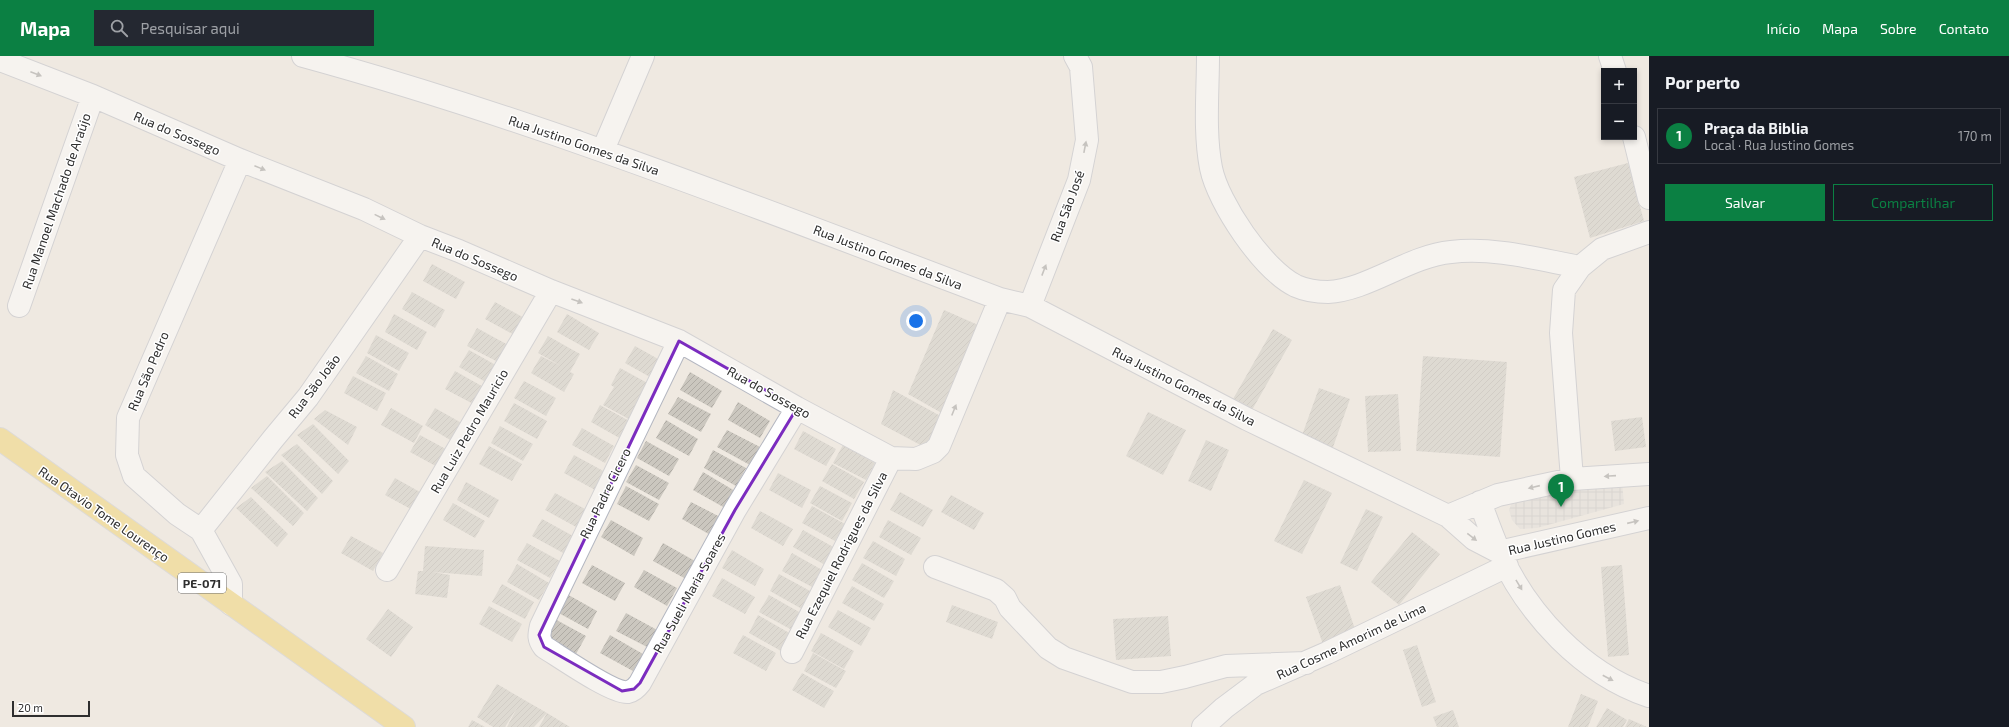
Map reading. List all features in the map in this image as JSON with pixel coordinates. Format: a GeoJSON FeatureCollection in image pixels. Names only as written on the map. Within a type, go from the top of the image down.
{"type":"FeatureCollection","features":[{"type":"Feature","properties":{"kind":"main road","name":"Rua Otavio Tome Lourenço"},"geometry":{"type":"LineString","coordinates":[[0,439],[404,727]]}},
{"type":"Feature","properties":{"kind":"street","name":"Rua Justino Gomes da Silva"},"geometry":{"type":"LineString","coordinates":[[303,56],[372,75],[603,150],[1000,299],[1030,306],[1248,419],[1448,516]]}},
{"type":"Feature","properties":{"kind":"street"},"geometry":{"type":"LineString","coordinates":[[603,150],[643,56]]}},
{"type":"Feature","properties":{"kind":"street"},"geometry":{"type":"LineString","coordinates":[[1208,56],[1209,144],[1214,181],[1234,218],[1257,254],[1295,286],[1308,290],[1328,292],[1347,289],[1428,256],[1471,250],[1499,252],[1580,267]]}},
{"type":"Feature","properties":{"kind":"street"},"geometry":{"type":"LineString","coordinates":[[1610,56],[1613,68]]}},
{"type":"Feature","properties":{"kind":"street","name":"Rua do Sossego"},"geometry":{"type":"LineString","coordinates":[[0,60],[93,96],[240,160],[364,209],[420,236],[459,250],[551,291],[679,341],[797,408],[891,458],[916,459],[933,452],[939,446],[1000,299]]}},
{"type":"Feature","properties":{"kind":"street","name":"Rua São José"},"geometry":{"type":"LineString","coordinates":[[1030,306],[1079,180],[1087,140],[1080,60]]}},
{"type":"Feature","properties":{"kind":"street","name":"Rua Manoel Machado de Araújo"},"geometry":{"type":"LineString","coordinates":[[19,306],[93,96]]}},
{"type":"Feature","properties":{"kind":"street"},"geometry":{"type":"LineString","coordinates":[[1637,136],[1649,134]]}},
{"type":"Feature","properties":{"kind":"street"},"geometry":{"type":"LineString","coordinates":[[1635,140],[1649,198]]}},
{"type":"Feature","properties":{"kind":"street","name":"Rua São Pedro"},"geometry":{"type":"LineString","coordinates":[[231,604],[231,584],[201,530],[177,514],[134,476],[127,455],[128,418],[240,160]]}},
{"type":"Feature","properties":{"kind":"street"},"geometry":{"type":"LineString","coordinates":[[1572,479],[1561,333],[1564,290],[1580,267],[1602,249],[1649,232]]}},
{"type":"Feature","properties":{"kind":"street","name":"Rua São João"},"geometry":{"type":"LineString","coordinates":[[201,530],[308,397],[420,236]]}},
{"type":"Feature","properties":{"kind":"street","name":"Rua Luiz Pedro Mauricio"},"geometry":{"type":"LineString","coordinates":[[387,570],[551,291]]}},
{"type":"Feature","properties":{"kind":"street","name":"Rua Padre Cicero"},"geometry":{"type":"LineString","coordinates":[[544,647],[539,640],[541,626],[679,341]]}},
{"type":"Feature","properties":{"kind":"street","name":"Rua Sueli Maria Soares"},"geometry":{"type":"LineString","coordinates":[[544,647],[612,688],[628,692],[634,689],[640,683],[735,510],[797,408]]}},
{"type":"Feature","properties":{"kind":"street","name":"Rua Ezequiel Rodrigues da Silva"},"geometry":{"type":"LineString","coordinates":[[792,652],[891,458]]}},
{"type":"Feature","properties":{"kind":"street"},"geometry":{"type":"LineString","coordinates":[[1448,516],[1498,495],[1572,479],[1649,474]]}},
{"type":"Feature","properties":{"kind":"street"},"geometry":{"type":"LineString","coordinates":[[1480,502],[1503,559],[1528,601],[1571,651],[1605,676],[1649,696]]}},
{"type":"Feature","properties":{"kind":"street","name":"Rua Justino Gomes"},"geometry":{"type":"LineString","coordinates":[[1448,516],[1474,539],[1503,559],[1649,518]]}},
{"type":"Feature","properties":{"kind":"street","name":"Rua Cosme Amorim de Lima"},"geometry":{"type":"LineString","coordinates":[[1203,727],[1224,708],[1256,684],[1306,663],[1411,614],[1503,559]]}},
{"type":"Feature","properties":{"kind":"street"},"geometry":{"type":"LineString","coordinates":[[935,567],[996,590],[1005,598],[1010,608],[1048,648],[1064,658],[1132,682],[1161,682],[1226,666],[1306,663]]}},
{"type":"Feature","properties":{"kind":"highlighted area"},"geometry":{"type":"Polygon","coordinates":[[[679,341],[797,408],[735,510],[640,683],[634,689],[622,691],[544,647],[539,635],[679,341]]]}},
{"type":"Feature","properties":{"kind":"shaded area"},"geometry":{"type":"Polygon","coordinates":[[[1622,482],[1624,504],[1537,528],[1520,529],[1512,520],[1509,510],[1513,500],[1520,490],[1622,482]]]}},
{"type":"Feature","properties":{"kind":"building"},"geometry":{"type":"Polygon","coordinates":[[[1628,163],[1644,221],[1590,238],[1574,177],[1628,163]]]}},
{"type":"Feature","properties":{"kind":"building"},"geometry":{"type":"Polygon","coordinates":[[[432,264],[465,282],[456,299],[423,281],[432,264]]]}},
{"type":"Feature","properties":{"kind":"building"},"geometry":{"type":"Polygon","coordinates":[[[412,292],[445,310],[435,328],[402,309],[412,292]]]}},
{"type":"Feature","properties":{"kind":"building"},"geometry":{"type":"Polygon","coordinates":[[[495,302],[528,320],[518,337],[485,319],[495,302]]]}},
{"type":"Feature","properties":{"kind":"building"},"geometry":{"type":"Polygon","coordinates":[[[944,310],[985,328],[947,416],[908,394],[944,310]]]}},
{"type":"Feature","properties":{"kind":"building"},"geometry":{"type":"Polygon","coordinates":[[[394,314],[427,332],[417,350],[385,332],[394,314]]]}},
{"type":"Feature","properties":{"kind":"building"},"geometry":{"type":"Polygon","coordinates":[[[567,314],[599,333],[589,350],[557,332],[567,314]]]}},
{"type":"Feature","properties":{"kind":"building"},"geometry":{"type":"Polygon","coordinates":[[[477,328],[510,346],[500,363],[467,346],[477,328]]]}},
{"type":"Feature","properties":{"kind":"building"},"geometry":{"type":"Polygon","coordinates":[[[1273,329],[1292,340],[1248,417],[1229,406],[1273,329]]]}},
{"type":"Feature","properties":{"kind":"building"},"geometry":{"type":"Polygon","coordinates":[[[376,335],[409,353],[399,371],[367,353],[376,335]]]}},
{"type":"Feature","properties":{"kind":"building"},"geometry":{"type":"Polygon","coordinates":[[[548,336],[580,354],[570,372],[574,374],[564,392],[531,373],[541,356],[561,366],[538,353],[548,336]]]}},
{"type":"Feature","properties":{"kind":"building"},"geometry":{"type":"Polygon","coordinates":[[[635,346],[667,364],[657,381],[625,363],[635,346]]]}},
{"type":"Feature","properties":{"kind":"building"},"geometry":{"type":"Polygon","coordinates":[[[469,350],[501,368],[491,385],[459,367],[469,350]]]}},
{"type":"Feature","properties":{"kind":"building"},"geometry":{"type":"Polygon","coordinates":[[[366,356],[398,374],[389,391],[356,373],[366,356]]]}},
{"type":"Feature","properties":{"kind":"building"},"geometry":{"type":"Polygon","coordinates":[[[1423,356],[1507,362],[1500,457],[1416,451],[1423,356]]]}},
{"type":"Feature","properties":{"kind":"building"},"geometry":{"type":"Polygon","coordinates":[[[620,368],[653,386],[636,423],[603,405],[614,387],[611,385],[620,368]]]}},
{"type":"Feature","properties":{"kind":"building"},"geometry":{"type":"Polygon","coordinates":[[[455,371],[487,389],[477,406],[445,389],[455,371]]]}},
{"type":"Feature","properties":{"kind":"building"},"geometry":{"type":"Polygon","coordinates":[[[690,372],[722,391],[712,408],[680,390],[690,372]]]}},
{"type":"Feature","properties":{"kind":"building"},"geometry":{"type":"Polygon","coordinates":[[[353,376],[386,393],[377,411],[344,393],[353,376]]]}},
{"type":"Feature","properties":{"kind":"building"},"geometry":{"type":"Polygon","coordinates":[[[524,381],[556,398],[546,416],[514,398],[524,381]]]}},
{"type":"Feature","properties":{"kind":"building"},"geometry":{"type":"Polygon","coordinates":[[[1319,388],[1350,399],[1332,450],[1301,438],[1319,388]]]}},
{"type":"Feature","properties":{"kind":"building"},"geometry":{"type":"Polygon","coordinates":[[[893,390],[946,419],[928,449],[881,424],[893,390]]]}},
{"type":"Feature","properties":{"kind":"building"},"geometry":{"type":"Polygon","coordinates":[[[1398,394],[1401,451],[1368,452],[1365,396],[1398,394]]]}},
{"type":"Feature","properties":{"kind":"building"},"geometry":{"type":"Polygon","coordinates":[[[678,397],[711,414],[701,432],[668,414],[678,397]]]}},
{"type":"Feature","properties":{"kind":"building"},"geometry":{"type":"Polygon","coordinates":[[[738,402],[770,421],[760,438],[728,420],[738,402]]]}},
{"type":"Feature","properties":{"kind":"building"},"geometry":{"type":"Polygon","coordinates":[[[514,403],[547,421],[537,439],[504,421],[514,403]]]}},
{"type":"Feature","properties":{"kind":"building"},"geometry":{"type":"Polygon","coordinates":[[[600,405],[633,423],[623,440],[591,422],[600,405]]]}},
{"type":"Feature","properties":{"kind":"building"},"geometry":{"type":"Polygon","coordinates":[[[391,408],[423,426],[414,443],[381,425],[391,408]]]}},
{"type":"Feature","properties":{"kind":"building"},"geometry":{"type":"Polygon","coordinates":[[[435,408],[467,426],[457,444],[425,425],[435,408]]]}},
{"type":"Feature","properties":{"kind":"building"},"geometry":{"type":"Polygon","coordinates":[[[325,410],[357,427],[348,445],[314,419],[325,410]]]}},
{"type":"Feature","properties":{"kind":"building"},"geometry":{"type":"Polygon","coordinates":[[[1148,412],[1186,430],[1163,475],[1126,456],[1148,412]]]}},
{"type":"Feature","properties":{"kind":"building"},"geometry":{"type":"Polygon","coordinates":[[[1642,417],[1646,447],[1615,451],[1611,421],[1642,417]]]}},
{"type":"Feature","properties":{"kind":"building"},"geometry":{"type":"Polygon","coordinates":[[[666,420],[698,439],[689,456],[656,438],[666,420]]]}},
{"type":"Feature","properties":{"kind":"building"},"geometry":{"type":"Polygon","coordinates":[[[313,424],[349,461],[338,474],[297,435],[313,424]]]}},
{"type":"Feature","properties":{"kind":"building"},"geometry":{"type":"Polygon","coordinates":[[[500,426],[533,444],[523,461],[491,443],[500,426]]]}},
{"type":"Feature","properties":{"kind":"building"},"geometry":{"type":"Polygon","coordinates":[[[582,428],[614,446],[605,463],[572,445],[582,428]]]}},
{"type":"Feature","properties":{"kind":"building"},"geometry":{"type":"Polygon","coordinates":[[[727,430],[760,447],[750,465],[717,447],[727,430]]]}},
{"type":"Feature","properties":{"kind":"building"},"geometry":{"type":"Polygon","coordinates":[[[803,431],[836,449],[826,466],[794,449],[803,431]]]}},
{"type":"Feature","properties":{"kind":"building"},"geometry":{"type":"Polygon","coordinates":[[[420,435],[453,453],[443,470],[410,452],[420,435]]]}},
{"type":"Feature","properties":{"kind":"building"},"geometry":{"type":"Polygon","coordinates":[[[1206,440],[1229,450],[1211,491],[1188,481],[1206,440]]]}},
{"type":"Feature","properties":{"kind":"building"},"geometry":{"type":"Polygon","coordinates":[[[646,441],[679,459],[669,476],[637,458],[646,441]]]}},
{"type":"Feature","properties":{"kind":"building"},"geometry":{"type":"Polygon","coordinates":[[[297,444],[333,481],[322,494],[281,455],[297,444]]]}},
{"type":"Feature","properties":{"kind":"building"},"geometry":{"type":"Polygon","coordinates":[[[843,445],[875,463],[866,480],[833,463],[843,445]]]}},
{"type":"Feature","properties":{"kind":"building"},"geometry":{"type":"Polygon","coordinates":[[[489,446],[522,464],[512,481],[479,464],[489,446]]]}},
{"type":"Feature","properties":{"kind":"building"},"geometry":{"type":"Polygon","coordinates":[[[713,450],[746,468],[736,486],[704,468],[713,450]]]}},
{"type":"Feature","properties":{"kind":"building"},"geometry":{"type":"Polygon","coordinates":[[[574,455],[607,473],[597,491],[564,473],[574,455]]]}},
{"type":"Feature","properties":{"kind":"building"},"geometry":{"type":"Polygon","coordinates":[[[282,461],[318,498],[307,511],[265,472],[282,461]]]}},
{"type":"Feature","properties":{"kind":"building"},"geometry":{"type":"Polygon","coordinates":[[[832,464],[864,482],[854,499],[822,481],[832,464]]]}},
{"type":"Feature","properties":{"kind":"building"},"geometry":{"type":"Polygon","coordinates":[[[636,465],[669,483],[659,500],[626,482],[636,465]]]}},
{"type":"Feature","properties":{"kind":"building"},"geometry":{"type":"Polygon","coordinates":[[[703,472],[735,491],[725,508],[693,490],[703,472]]]}},
{"type":"Feature","properties":{"kind":"building"},"geometry":{"type":"Polygon","coordinates":[[[778,473],[811,490],[802,508],[769,490],[778,473]]]}},
{"type":"Feature","properties":{"kind":"building"},"geometry":{"type":"Polygon","coordinates":[[[267,476],[304,513],[293,526],[251,488],[267,476]]]}},
{"type":"Feature","properties":{"kind":"building"},"geometry":{"type":"Polygon","coordinates":[[[395,478],[427,496],[418,513],[385,495],[395,478]]]}},
{"type":"Feature","properties":{"kind":"building"},"geometry":{"type":"Polygon","coordinates":[[[1304,480],[1332,493],[1302,554],[1274,541],[1304,480]]]}},
{"type":"Feature","properties":{"kind":"building"},"geometry":{"type":"Polygon","coordinates":[[[466,482],[499,500],[489,518],[457,500],[466,482]]]}},
{"type":"Feature","properties":{"kind":"building"},"geometry":{"type":"Polygon","coordinates":[[[626,486],[659,504],[649,521],[617,504],[626,486]]]}},
{"type":"Feature","properties":{"kind":"building"},"geometry":{"type":"Polygon","coordinates":[[[820,486],[852,503],[842,521],[810,503],[820,486]]]}},
{"type":"Feature","properties":{"kind":"building"},"geometry":{"type":"Polygon","coordinates":[[[900,492],[933,510],[923,527],[890,510],[900,492]]]}},
{"type":"Feature","properties":{"kind":"building"},"geometry":{"type":"Polygon","coordinates":[[[555,493],[587,510],[578,528],[545,510],[555,493]]]}},
{"type":"Feature","properties":{"kind":"building"},"geometry":{"type":"Polygon","coordinates":[[[951,495],[984,513],[974,530],[941,512],[951,495]]]}},
{"type":"Feature","properties":{"kind":"building"},"geometry":{"type":"Polygon","coordinates":[[[251,497],[288,534],[277,547],[236,508],[251,497]]]}},
{"type":"Feature","properties":{"kind":"building"},"geometry":{"type":"Polygon","coordinates":[[[691,502],[724,519],[714,537],[682,519],[691,502]]]}},
{"type":"Feature","properties":{"kind":"building"},"geometry":{"type":"Polygon","coordinates":[[[453,503],[485,521],[475,538],[443,520],[453,503]]]}},
{"type":"Feature","properties":{"kind":"building"},"geometry":{"type":"Polygon","coordinates":[[[812,506],[845,524],[835,541],[802,523],[812,506]]]}},
{"type":"Feature","properties":{"kind":"building"},"geometry":{"type":"Polygon","coordinates":[[[1366,509],[1383,517],[1357,571],[1340,563],[1366,509]]]}},
{"type":"Feature","properties":{"kind":"building"},"geometry":{"type":"Polygon","coordinates":[[[760,511],[793,529],[783,546],[751,528],[760,511]]]}},
{"type":"Feature","properties":{"kind":"building"},"geometry":{"type":"Polygon","coordinates":[[[542,519],[575,537],[565,554],[532,536],[542,519]]]}},
{"type":"Feature","properties":{"kind":"building"},"geometry":{"type":"Polygon","coordinates":[[[611,520],[643,538],[634,556],[601,537],[611,520]]]}},
{"type":"Feature","properties":{"kind":"building"},"geometry":{"type":"Polygon","coordinates":[[[888,520],[921,538],[911,555],[879,537],[888,520]]]}},
{"type":"Feature","properties":{"kind":"building"},"geometry":{"type":"Polygon","coordinates":[[[803,530],[835,548],[825,565],[793,547],[803,530]]]}},
{"type":"Feature","properties":{"kind":"building"},"geometry":{"type":"Polygon","coordinates":[[[1412,532],[1440,554],[1399,605],[1371,582],[1412,532]]]}},
{"type":"Feature","properties":{"kind":"building"},"geometry":{"type":"Polygon","coordinates":[[[351,536],[383,553],[373,571],[341,553],[351,536]]]}},
{"type":"Feature","properties":{"kind":"building"},"geometry":{"type":"Polygon","coordinates":[[[873,541],[905,559],[896,576],[863,558],[873,541]]]}},
{"type":"Feature","properties":{"kind":"building"},"geometry":{"type":"Polygon","coordinates":[[[527,543],[560,561],[550,578],[517,560],[527,543]]]}},
{"type":"Feature","properties":{"kind":"building"},"geometry":{"type":"Polygon","coordinates":[[[663,543],[695,561],[686,579],[653,561],[663,543]]]}},
{"type":"Feature","properties":{"kind":"building"},"geometry":{"type":"Polygon","coordinates":[[[425,546],[484,550],[482,576],[433,572],[450,575],[447,598],[415,594],[418,571],[423,571],[425,546]]]}},
{"type":"Feature","properties":{"kind":"building"},"geometry":{"type":"Polygon","coordinates":[[[732,550],[764,569],[755,586],[722,568],[732,550]]]}},
{"type":"Feature","properties":{"kind":"building"},"geometry":{"type":"Polygon","coordinates":[[[792,553],[824,571],[814,588],[782,571],[792,553]]]}},
{"type":"Feature","properties":{"kind":"building"},"geometry":{"type":"Polygon","coordinates":[[[862,563],[894,581],[884,598],[852,580],[862,563]]]}},
{"type":"Feature","properties":{"kind":"building"},"geometry":{"type":"Polygon","coordinates":[[[517,564],[549,583],[539,600],[507,582],[517,564]]]}},
{"type":"Feature","properties":{"kind":"building"},"geometry":{"type":"Polygon","coordinates":[[[592,565],[625,583],[615,601],[582,583],[592,565]]]}},
{"type":"Feature","properties":{"kind":"building"},"geometry":{"type":"Polygon","coordinates":[[[1622,565],[1629,655],[1608,657],[1601,567],[1622,565]]]}},
{"type":"Feature","properties":{"kind":"building"},"geometry":{"type":"Polygon","coordinates":[[[644,570],[677,588],[667,606],[634,587],[644,570]]]}},
{"type":"Feature","properties":{"kind":"building"},"geometry":{"type":"Polygon","coordinates":[[[779,574],[812,592],[802,609],[770,591],[779,574]]]}},
{"type":"Feature","properties":{"kind":"building"},"geometry":{"type":"Polygon","coordinates":[[[722,578],[755,597],[745,614],[712,596],[722,578]]]}},
{"type":"Feature","properties":{"kind":"building"},"geometry":{"type":"Polygon","coordinates":[[[502,584],[534,602],[525,619],[492,602],[502,584]]]}},
{"type":"Feature","properties":{"kind":"building"},"geometry":{"type":"Polygon","coordinates":[[[1340,585],[1357,635],[1324,647],[1306,597],[1340,585]]]}},
{"type":"Feature","properties":{"kind":"building"},"geometry":{"type":"Polygon","coordinates":[[[852,586],[884,604],[874,621],[842,603],[852,586]]]}},
{"type":"Feature","properties":{"kind":"building"},"geometry":{"type":"Polygon","coordinates":[[[565,593],[597,611],[588,629],[555,611],[565,593]]]}},
{"type":"Feature","properties":{"kind":"building"},"geometry":{"type":"Polygon","coordinates":[[[769,595],[801,613],[792,630],[759,612],[769,595]]]}},
{"type":"Feature","properties":{"kind":"building"},"geometry":{"type":"Polygon","coordinates":[[[952,605],[998,622],[992,639],[946,622],[952,605]]]}},
{"type":"Feature","properties":{"kind":"building"},"geometry":{"type":"Polygon","coordinates":[[[489,606],[522,624],[512,642],[479,624],[489,606]]]}},
{"type":"Feature","properties":{"kind":"building"},"geometry":{"type":"Polygon","coordinates":[[[388,609],[413,627],[391,657],[366,639],[388,609]]]}},
{"type":"Feature","properties":{"kind":"building"},"geometry":{"type":"Polygon","coordinates":[[[838,610],[871,628],[861,646],[828,627],[838,610]]]}},
{"type":"Feature","properties":{"kind":"building"},"geometry":{"type":"Polygon","coordinates":[[[626,613],[659,631],[649,648],[616,631],[626,613]]]}},
{"type":"Feature","properties":{"kind":"building"},"geometry":{"type":"Polygon","coordinates":[[[758,615],[791,634],[781,651],[749,633],[758,615]]]}},
{"type":"Feature","properties":{"kind":"building"},"geometry":{"type":"Polygon","coordinates":[[[1168,616],[1171,656],[1116,660],[1113,619],[1168,616]]]}},
{"type":"Feature","properties":{"kind":"building"},"geometry":{"type":"Polygon","coordinates":[[[553,618],[586,636],[576,654],[543,636],[553,618]]]}},
{"type":"Feature","properties":{"kind":"building"},"geometry":{"type":"Polygon","coordinates":[[[821,633],[854,651],[844,669],[811,651],[821,633]]]}},
{"type":"Feature","properties":{"kind":"building"},"geometry":{"type":"Polygon","coordinates":[[[610,635],[643,654],[633,671],[600,653],[610,635]]]}},
{"type":"Feature","properties":{"kind":"building"},"geometry":{"type":"Polygon","coordinates":[[[743,635],[776,653],[766,671],[733,653],[743,635]]]}},
{"type":"Feature","properties":{"kind":"building"},"geometry":{"type":"Polygon","coordinates":[[[1417,645],[1436,702],[1422,707],[1403,650],[1417,645]]]}},
{"type":"Feature","properties":{"kind":"building"},"geometry":{"type":"Polygon","coordinates":[[[813,653],[846,671],[836,688],[804,671],[813,653]]]}},
{"type":"Feature","properties":{"kind":"building"},"geometry":{"type":"Polygon","coordinates":[[[802,673],[834,691],[824,708],[792,690],[802,673]]]}},
{"type":"Feature","properties":{"kind":"building"},"geometry":{"type":"Polygon","coordinates":[[[497,684],[547,713],[534,727],[507,727],[518,706],[505,727],[493,727],[477,717],[497,684]]]}},
{"type":"Feature","properties":{"kind":"building"},"geometry":{"type":"Polygon","coordinates":[[[1581,694],[1598,701],[1588,727],[1568,727],[1581,694]]]}},
{"type":"Feature","properties":{"kind":"building"},"geometry":{"type":"Polygon","coordinates":[[[1607,708],[1627,720],[1623,727],[1596,727],[1607,708]]]}},
{"type":"Feature","properties":{"kind":"building"},"geometry":{"type":"Polygon","coordinates":[[[1453,710],[1459,727],[1437,727],[1433,717],[1453,710]]]}},
{"type":"Feature","properties":{"kind":"building"},"geometry":{"type":"Polygon","coordinates":[[[547,713],[570,727],[539,727],[547,713]]]}},
{"type":"Feature","properties":{"kind":"building"},"geometry":{"type":"Polygon","coordinates":[[[1629,719],[1647,727],[1625,727],[1629,719]]]}},
{"type":"Feature","properties":{"kind":"building"},"geometry":{"type":"Polygon","coordinates":[[[472,720],[485,727],[468,727],[472,720]]]}},
{"type":"Feature","properties":{"kind":"place","name":"Praça da Biblia"},"geometry":{"type":"Point","coordinates":[1561,507]}}]}
